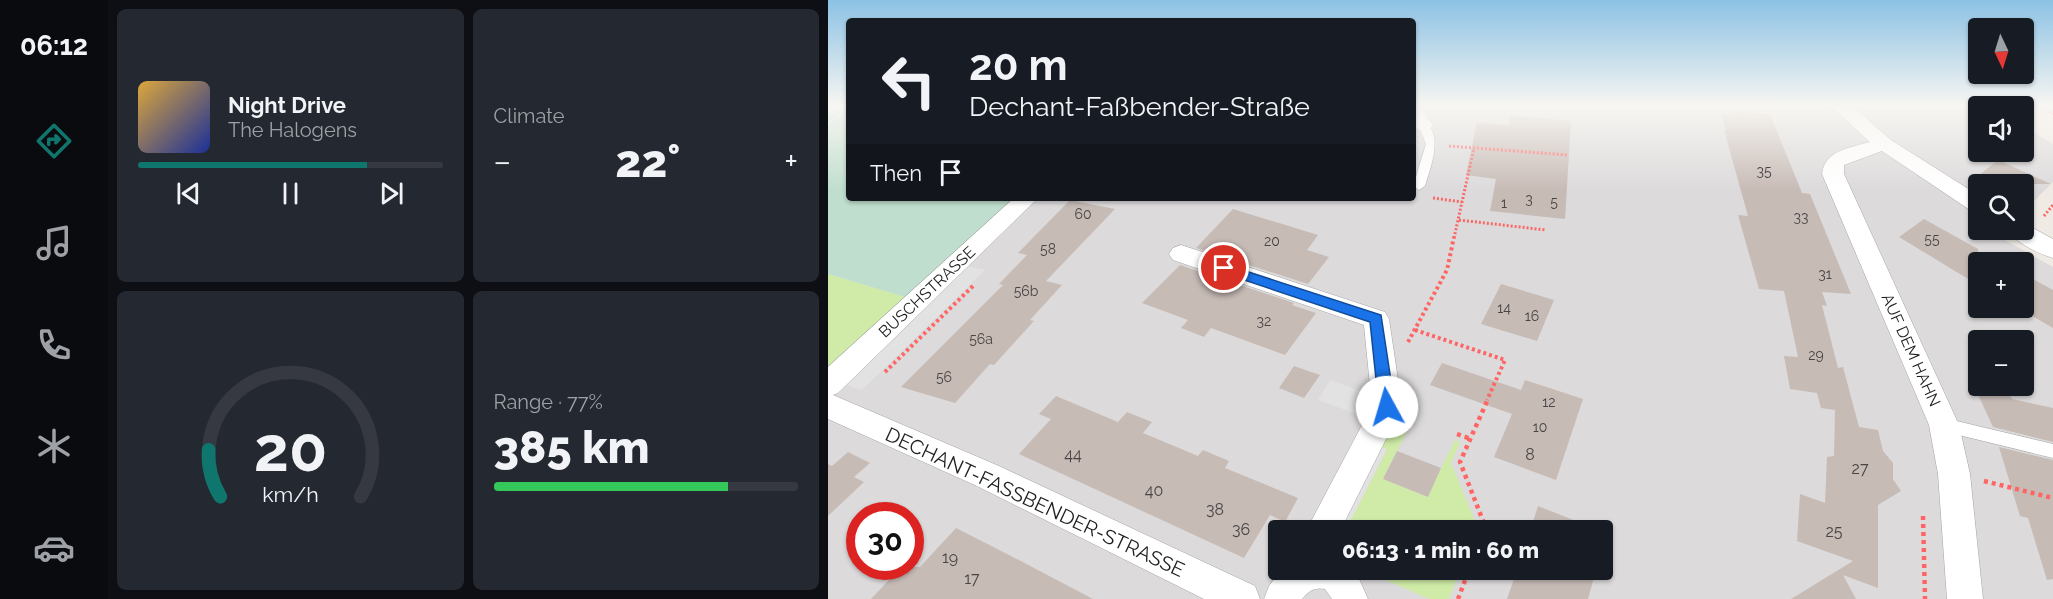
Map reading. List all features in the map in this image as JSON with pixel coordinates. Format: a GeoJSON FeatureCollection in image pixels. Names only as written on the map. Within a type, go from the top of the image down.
{"type":"FeatureCollection","features":[{"type":"Feature","properties":{"kind":"street"},"geometry":{"type":"LineString","coordinates":[[1872,134],[1884,144],[1968,199]]}},
{"type":"Feature","properties":{"kind":"street","name":"AUF DEM HAHN"},"geometry":{"type":"LineString","coordinates":[[1884,144],[1838,159],[1834,164],[1833,174],[1944,425],[1954,474],[1965,599]]}},
{"type":"Feature","properties":{"kind":"street","name":"BUSCHSTRASSE"},"geometry":{"type":"LineString","coordinates":[[828,385],[1024,201]]}},
{"type":"Feature","properties":{"kind":"street"},"geometry":{"type":"LineString","coordinates":[[2034,239],[2053,250]]}},
{"type":"Feature","properties":{"kind":"street"},"geometry":{"type":"LineString","coordinates":[[1181,254],[1376,319],[1387,407],[1329,520]]}},
{"type":"Feature","properties":{"kind":"street","name":"DECHANT-FASSBENDER-STRASSE"},"geometry":{"type":"LineString","coordinates":[[828,406],[988,476],[1242,599]]}},
{"type":"Feature","properties":{"kind":"street"},"geometry":{"type":"LineString","coordinates":[[1295,582],[1312,570],[1325,570],[1337,576],[1346,585],[1351,598]]}},
{"type":"Feature","properties":{"kind":"lane"},"geometry":{"type":"LineString","coordinates":[[1419,186],[1431,144],[1426,134]]}},
{"type":"Feature","properties":{"kind":"lane"},"geometry":{"type":"LineString","coordinates":[[1944,425],[2053,451]]}},
{"type":"Feature","properties":{"kind":"path"},"geometry":{"type":"LineString","coordinates":[[1431,144],[1568,156]]}},
{"type":"Feature","properties":{"kind":"path"},"geometry":{"type":"LineString","coordinates":[[1381,356],[1403,352],[1447,270],[1474,148]]}},
{"type":"Feature","properties":{"kind":"path"},"geometry":{"type":"LineString","coordinates":[[1428,198],[1462,202]]}},
{"type":"Feature","properties":{"kind":"path"},"geometry":{"type":"LineString","coordinates":[[1459,220],[1546,230]]}},
{"type":"Feature","properties":{"kind":"path"},"geometry":{"type":"LineString","coordinates":[[1415,330],[1505,360],[1460,462],[1483,520]]}},
{"type":"Feature","properties":{"kind":"path"},"geometry":{"type":"LineString","coordinates":[[1457,434],[1471,439]]}},
{"type":"Feature","properties":{"kind":"path"},"geometry":{"type":"LineString","coordinates":[[1954,474],[2053,498]]}},
{"type":"Feature","properties":{"kind":"path"},"geometry":{"type":"LineString","coordinates":[[1923,513],[1925,599]]}},
{"type":"Feature","properties":{"kind":"path"},"geometry":{"type":"LineString","coordinates":[[1458,599],[1465,580]]}},
{"type":"Feature","properties":{"kind":"shaded area"},"geometry":{"type":"Polygon","coordinates":[[[1416,134],[1968,134],[1968,162],[2034,162],[2034,134],[2053,144],[2053,182],[2034,201],[2034,174],[1968,174],[1968,240],[2005,240],[2026,252],[1968,252],[1968,318],[2034,318],[2034,256],[2053,267],[2053,599],[828,599],[828,397],[1032,201],[1416,201],[1416,134]]]}},
{"type":"Feature","properties":{"kind":"shaded area"},"geometry":{"type":"Polygon","coordinates":[[[968,266],[985,270],[862,390],[843,384],[968,266]]]}},
{"type":"Feature","properties":{"kind":"shaded area"},"geometry":{"type":"Polygon","coordinates":[[[1330,380],[1374,396],[1362,416],[1318,400],[1330,380]]]}},
{"type":"Feature","properties":{"kind":"shaded area"},"geometry":{"type":"Polygon","coordinates":[[[1376,445],[1387,449],[1351,520],[1337,520],[1376,445]]]}},
{"type":"Feature","properties":{"kind":"green space"},"geometry":{"type":"Polygon","coordinates":[[[828,134],[846,134],[846,201],[1013,201],[908,298],[828,274],[828,134]]]}},
{"type":"Feature","properties":{"kind":"green space"},"geometry":{"type":"Polygon","coordinates":[[[828,274],[908,298],[828,371],[828,274]]]}},
{"type":"Feature","properties":{"kind":"green space"},"geometry":{"type":"Polygon","coordinates":[[[1392,426],[1407,431],[1383,479],[1427,497],[1455,440],[1460,442],[1451,463],[1475,520],[1351,520],[1387,450],[1376,445],[1392,426]]]}},
{"type":"Feature","properties":{"kind":"green space"},"geometry":{"type":"Polygon","coordinates":[[[1386,580],[1456,580],[1449,599],[1429,599],[1386,580]]]}},
{"type":"Feature","properties":{"kind":"building"},"geometry":{"type":"Polygon","coordinates":[[[1475,134],[1570,134],[1565,219],[1490,211],[1496,179],[1466,175],[1475,134]]]}},
{"type":"Feature","properties":{"kind":"building"},"geometry":{"type":"Polygon","coordinates":[[[1725,134],[1778,134],[1802,193],[1810,194],[1851,294],[1822,292],[1827,306],[1822,305],[1838,368],[1843,367],[1859,427],[1878,430],[1883,451],[1893,463],[1893,479],[1901,491],[1878,505],[1878,588],[1843,575],[1856,599],[1791,599],[1853,561],[1797,541],[1800,494],[1825,503],[1827,457],[1834,456],[1835,410],[1821,408],[1817,393],[1790,389],[1784,356],[1798,357],[1784,291],[1759,289],[1738,215],[1748,216],[1725,134]]]}},
{"type":"Feature","properties":{"kind":"building"},"geometry":{"type":"Polygon","coordinates":[[[1996,162],[2002,162],[2029,174],[1980,174],[1996,162]]]}},
{"type":"Feature","properties":{"kind":"building"},"geometry":{"type":"Polygon","coordinates":[[[2034,176],[2051,184],[2034,184],[2034,176]]]}},
{"type":"Feature","properties":{"kind":"building"},"geometry":{"type":"Polygon","coordinates":[[[1069,201],[1115,209],[1046,281],[1062,285],[1030,320],[1034,321],[994,365],[990,364],[955,403],[901,387],[1003,285],[999,284],[1027,255],[1018,253],[1069,201]]]}},
{"type":"Feature","properties":{"kind":"building"},"geometry":{"type":"Polygon","coordinates":[[[1233,209],[1318,235],[1307,250],[1329,257],[1308,284],[1196,248],[1233,209]]]}},
{"type":"Feature","properties":{"kind":"building"},"geometry":{"type":"Polygon","coordinates":[[[1924,219],[1978,249],[1978,252],[1968,252],[1968,279],[1899,237],[1924,219]]]}},
{"type":"Feature","properties":{"kind":"building"},"geometry":{"type":"Polygon","coordinates":[[[1180,265],[1294,303],[1292,305],[1316,313],[1285,355],[1211,328],[1204,337],[1181,328],[1188,320],[1142,303],[1180,265]]]}},
{"type":"Feature","properties":{"kind":"building"},"geometry":{"type":"Polygon","coordinates":[[[2034,280],[2053,290],[2053,328],[2034,317],[2034,280]]]}},
{"type":"Feature","properties":{"kind":"building"},"geometry":{"type":"Polygon","coordinates":[[[1501,284],[1554,300],[1537,341],[1481,324],[1501,284]]]}},
{"type":"Feature","properties":{"kind":"building"},"geometry":{"type":"Polygon","coordinates":[[[1442,363],[1521,390],[1525,380],[1583,399],[1556,480],[1494,457],[1512,414],[1430,385],[1442,363]]]}},
{"type":"Feature","properties":{"kind":"building"},"geometry":{"type":"Polygon","coordinates":[[[1294,366],[1320,375],[1304,398],[1279,388],[1294,366]]]}},
{"type":"Feature","properties":{"kind":"building"},"geometry":{"type":"Polygon","coordinates":[[[1056,396],[1118,422],[1127,412],[1152,422],[1143,433],[1198,456],[1203,450],[1229,461],[1225,468],[1298,498],[1286,520],[1270,515],[1244,558],[1019,454],[1051,419],[1039,414],[1056,396]]]}},
{"type":"Feature","properties":{"kind":"building"},"geometry":{"type":"Polygon","coordinates":[[[1979,396],[2010,396],[2012,399],[2053,408],[2053,442],[1993,427],[1979,396]]]}},
{"type":"Feature","properties":{"kind":"building"},"geometry":{"type":"Polygon","coordinates":[[[1999,447],[2053,460],[2053,579],[2047,580],[2028,518],[2020,516],[1999,447]]]}},
{"type":"Feature","properties":{"kind":"building"},"geometry":{"type":"Polygon","coordinates":[[[1397,451],[1441,468],[1428,497],[1383,479],[1397,451]]]}},
{"type":"Feature","properties":{"kind":"building"},"geometry":{"type":"Polygon","coordinates":[[[848,452],[870,463],[854,477],[864,482],[828,516],[828,464],[832,466],[848,452]]]}},
{"type":"Feature","properties":{"kind":"building"},"geometry":{"type":"Polygon","coordinates":[[[1538,506],[1573,520],[1534,520],[1538,506]]]}},
{"type":"Feature","properties":{"kind":"building"},"geometry":{"type":"Polygon","coordinates":[[[956,528],[1093,599],[871,599],[889,580],[924,580],[924,563],[956,528]]]}},
{"type":"Feature","properties":{"kind":"building"},"geometry":{"type":"Polygon","coordinates":[[[1514,580],[1593,580],[1588,599],[1507,599],[1514,580]]]}},
{"type":"Feature","properties":{"kind":"route"},"geometry":{"type":"LineString","coordinates":[[1224,268],[1376,319],[1387,407]]}}]}
